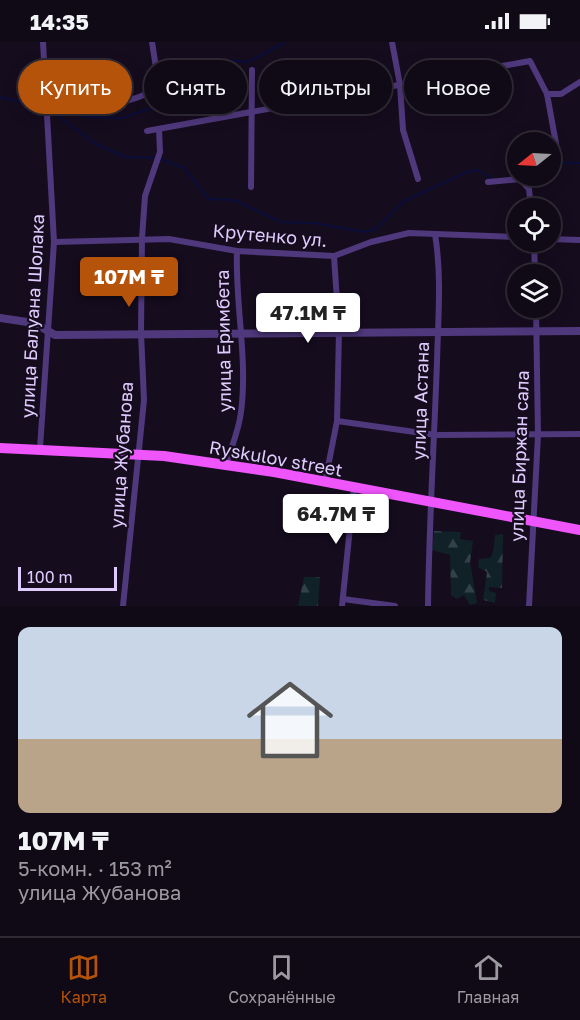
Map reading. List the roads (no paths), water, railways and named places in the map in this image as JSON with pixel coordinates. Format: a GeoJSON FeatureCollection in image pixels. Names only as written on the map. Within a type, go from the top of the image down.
{"type":"FeatureCollection","features":[{"type":"Feature","properties":{"kind":"main road","name":"Ryskulov street"},"geometry":{"type":"LineString","coordinates":[[0,448],[138,454],[226,465],[580,530]]}},
{"type":"Feature","properties":{"kind":"street","name":"улица Балуана Шолака"},"geometry":{"type":"LineString","coordinates":[[43,42],[44,60]]}},
{"type":"Feature","properties":{"kind":"street"},"geometry":{"type":"LineString","coordinates":[[132,100],[159,87],[152,42]]}},
{"type":"Feature","properties":{"kind":"street"},"geometry":{"type":"LineString","coordinates":[[392,42],[400,86],[403,130],[418,179]]}},
{"type":"Feature","properties":{"kind":"street"},"geometry":{"type":"LineString","coordinates":[[147,131],[530,61],[547,94],[554,132]]}},
{"type":"Feature","properties":{"kind":"street"},"geometry":{"type":"LineString","coordinates":[[251,187],[252,70]]}},
{"type":"Feature","properties":{"kind":"street"},"geometry":{"type":"LineString","coordinates":[[547,94],[561,94],[580,82]]}},
{"type":"Feature","properties":{"kind":"street","name":"улица Балуана Шолака"},"geometry":{"type":"LineString","coordinates":[[40,448],[54,242],[47,114]]}},
{"type":"Feature","properties":{"kind":"street","name":"улица Жубанова"},"geometry":{"type":"LineString","coordinates":[[123,606],[144,400],[141,333],[145,196],[160,152],[159,129]]}},
{"type":"Feature","properties":{"kind":"street"},"geometry":{"type":"LineString","coordinates":[[488,182],[520,179],[529,189],[530,198]]}},
{"type":"Feature","properties":{"kind":"street","name":"Крутенко ул."},"geometry":{"type":"LineString","coordinates":[[54,242],[169,239],[237,251],[334,256],[371,242],[409,233],[507,237]]}},
{"type":"Feature","properties":{"kind":"street","name":"улица Астана"},"geometry":{"type":"LineString","coordinates":[[428,606],[429,502],[436,435],[441,267],[435,234]]}},
{"type":"Feature","properties":{"kind":"street"},"geometry":{"type":"LineString","coordinates":[[561,239],[580,240]]}},
{"type":"Feature","properties":{"kind":"street","name":"улица Еримбета"},"geometry":{"type":"LineString","coordinates":[[226,465],[241,412],[241,332],[236,281],[237,251]]}},
{"type":"Feature","properties":{"kind":"street"},"geometry":{"type":"LineString","coordinates":[[326,482],[337,421],[339,331],[334,256]]}},
{"type":"Feature","properties":{"kind":"street"},"geometry":{"type":"LineString","coordinates":[[0,318],[34,323],[55,335],[339,331],[438,334],[580,331]]}},
{"type":"Feature","properties":{"kind":"street","name":"улица Биржан сала"},"geometry":{"type":"LineString","coordinates":[[529,606],[538,435],[536,318]]}},
{"type":"Feature","properties":{"kind":"street"},"geometry":{"type":"LineString","coordinates":[[337,421],[436,435],[580,434]]}},
{"type":"Feature","properties":{"kind":"street"},"geometry":{"type":"LineString","coordinates":[[354,488],[342,602],[394,606]]}},
{"type":"Feature","properties":{"kind":"waterway"},"geometry":{"type":"LineString","coordinates":[[77,114],[85,117],[122,118],[185,97],[198,89],[205,69],[227,60],[248,62],[285,42]]}},
{"type":"Feature","properties":{"kind":"waterway"},"geometry":{"type":"LineString","coordinates":[[0,97],[18,102]]}},
{"type":"Feature","properties":{"kind":"waterway"},"geometry":{"type":"LineString","coordinates":[[56,114],[94,143],[125,157],[158,158],[184,168],[209,199],[234,200],[281,222],[314,223],[364,232],[376,229],[404,201],[467,172],[478,170],[492,179]]}},
{"type":"Feature","properties":{"kind":"waterway"},"geometry":{"type":"LineString","coordinates":[[561,163],[580,163]]}}]}
